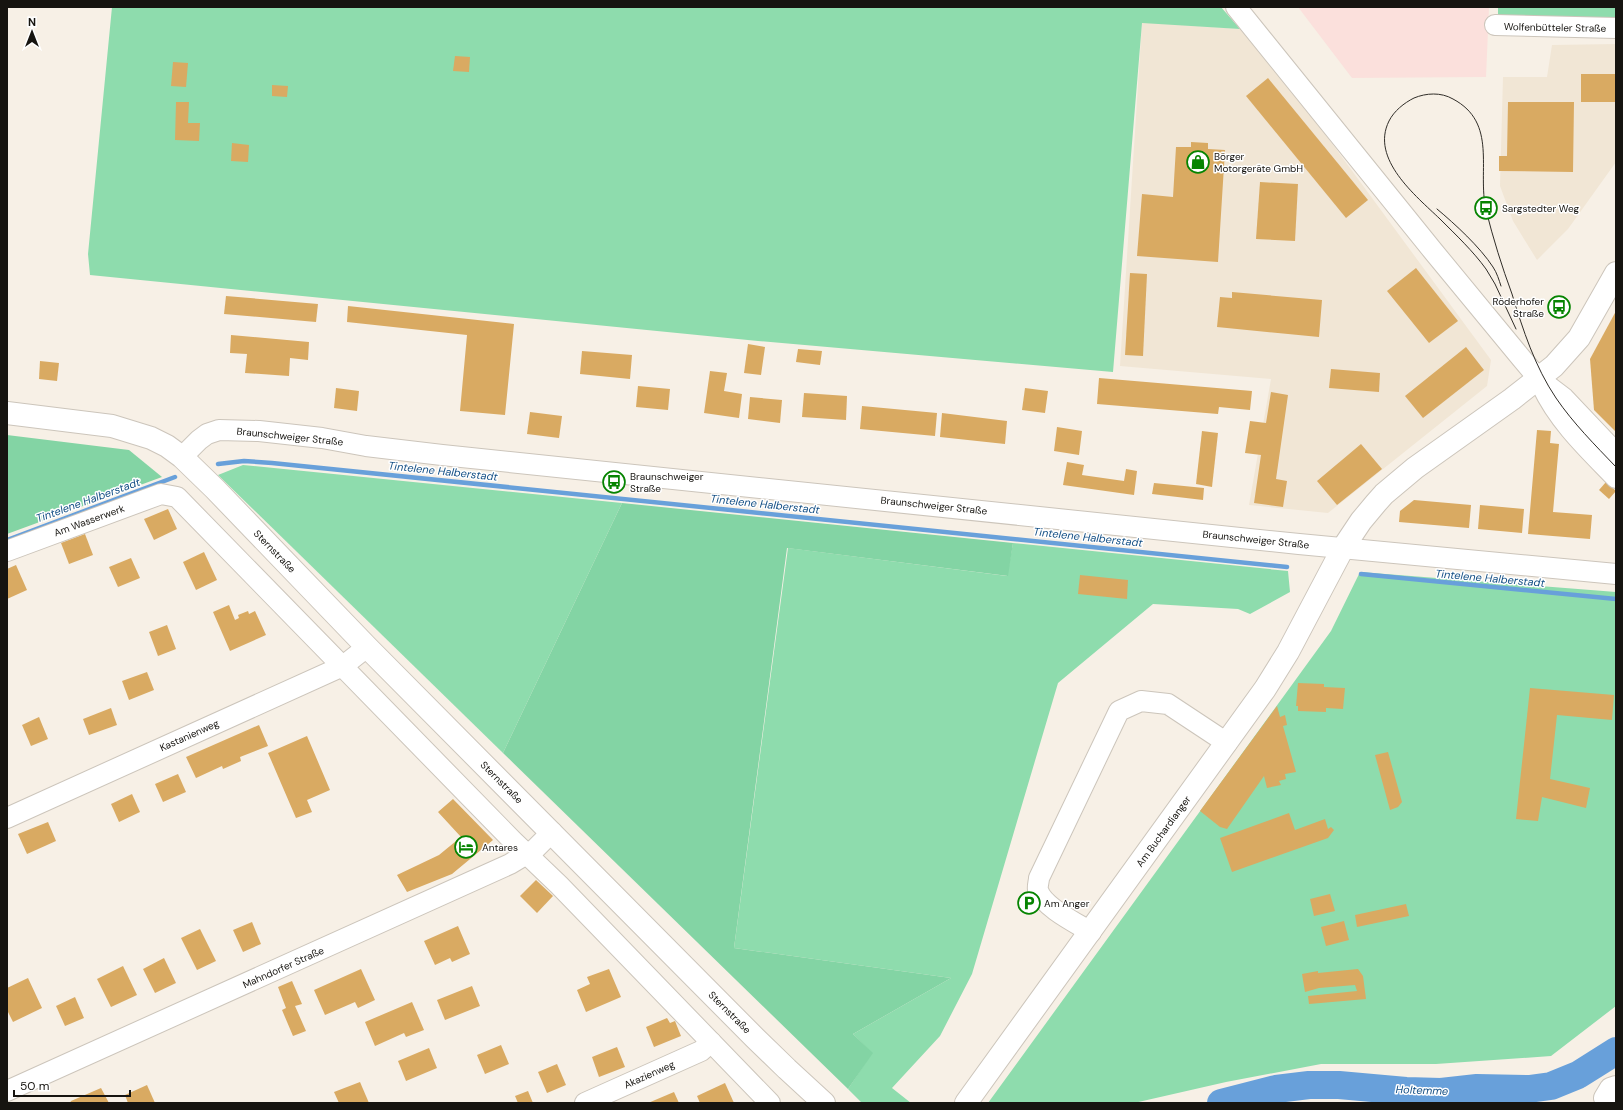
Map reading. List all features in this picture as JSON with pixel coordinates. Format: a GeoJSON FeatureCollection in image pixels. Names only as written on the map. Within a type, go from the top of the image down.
{"type":"FeatureCollection","features":[{"type":"Feature","properties":{"kind":"main road"},"geometry":{"type":"LineString","coordinates":[[1343,548],[1361,521],[1384,494],[1415,468],[1538,378],[1563,357],[1579,338],[1616,273]]}},
{"type":"Feature","properties":{"kind":"main road"},"geometry":{"type":"LineString","coordinates":[[7,413],[112,426],[151,438],[167,446],[182,457]]}},
{"type":"Feature","properties":{"kind":"main road","name":"Sternstraße"},"geometry":{"type":"LineString","coordinates":[[182,457],[755,1038],[786,1069],[824,1103]]}},
{"type":"Feature","properties":{"kind":"main road","name":"Am Buchardianger"},"geometry":{"type":"LineString","coordinates":[[966,1103],[1091,932],[1265,689],[1288,652],[1343,548]]}},
{"type":"Feature","properties":{"kind":"street"},"geometry":{"type":"LineString","coordinates":[[1236,7],[1433,251],[1538,378],[1564,398],[1616,453]]}},
{"type":"Feature","properties":{"kind":"street","name":"Wolfenbütteler Straße"},"geometry":{"type":"LineString","coordinates":[[1495,25],[1616,28]]}},
{"type":"Feature","properties":{"kind":"street"},"geometry":{"type":"LineString","coordinates":[[1538,378],[1549,400],[1569,429],[1616,478]]}},
{"type":"Feature","properties":{"kind":"street","name":"Braunschweiger Straße"},"geometry":{"type":"LineString","coordinates":[[182,457],[196,442],[207,434],[216,430],[259,431],[322,438],[366,446],[442,455],[1343,548],[1616,574]]}},
{"type":"Feature","properties":{"kind":"street","name":"Am Wasserwerk"},"geometry":{"type":"LineString","coordinates":[[7,550],[161,494],[172,495],[177,497],[343,666]]}},
{"type":"Feature","properties":{"kind":"street","name":"Kastanienweg"},"geometry":{"type":"LineString","coordinates":[[7,818],[343,666],[368,647]]}},
{"type":"Feature","properties":{"kind":"street"},"geometry":{"type":"LineString","coordinates":[[343,666],[527,855],[559,885],[770,1103]]}},
{"type":"Feature","properties":{"kind":"street"},"geometry":{"type":"LineString","coordinates":[[1091,932],[1045,901],[1038,890],[1039,878],[1119,711],[1140,701],[1168,704],[1227,743]]}},
{"type":"Feature","properties":{"kind":"street","name":"Mahndorfer Straße"},"geometry":{"type":"LineString","coordinates":[[7,1091],[496,871],[527,855],[552,832]]}},
{"type":"Feature","properties":{"kind":"street","name":"Akazienweg"},"geometry":{"type":"LineString","coordinates":[[584,1103],[701,1050],[711,1042]]}},
{"type":"Feature","properties":{"kind":"street"},"geometry":{"type":"LineString","coordinates":[[1606,1103],[1604,1098],[1610,1088],[1616,1086]]}},
{"type":"Feature","properties":{"kind":"shaded area"},"geometry":{"type":"Polygon","coordinates":[[[1298,7],[1489,7],[1486,77],[1352,78],[1298,7]]]}},
{"type":"Feature","properties":{"kind":"shaded area"},"geometry":{"type":"Polygon","coordinates":[[[1142,22],[1240,29],[1314,119],[1491,360],[1487,386],[1328,513],[1249,505],[1271,379],[1120,366],[1142,22]]]}},
{"type":"Feature","properties":{"kind":"shaded area"},"geometry":{"type":"Polygon","coordinates":[[[1616,44],[1616,162],[1568,229],[1537,260],[1513,221],[1500,186],[1503,77],[1547,77],[1552,45],[1616,44]]]}},
{"type":"Feature","properties":{"kind":"green space"},"geometry":{"type":"Polygon","coordinates":[[[112,7],[1221,7],[1240,29],[1142,23],[1113,372],[758,341],[90,275],[88,254],[112,7]]]}},
{"type":"Feature","properties":{"kind":"green space"},"geometry":{"type":"Polygon","coordinates":[[[1498,7],[1616,7],[1616,23],[1498,21],[1498,7]]]}},
{"type":"Feature","properties":{"kind":"green space"},"geometry":{"type":"Polygon","coordinates":[[[7,435],[129,450],[162,477],[7,534],[7,435]]]}},
{"type":"Feature","properties":{"kind":"green space"},"geometry":{"type":"Polygon","coordinates":[[[243,465],[622,503],[503,753],[218,475],[243,465]]]}},
{"type":"Feature","properties":{"kind":"green space"},"geometry":{"type":"Polygon","coordinates":[[[622,503],[1013,543],[1008,576],[787,548],[734,948],[951,978],[853,1034],[873,1053],[848,1089],[503,753],[622,503]]]}},
{"type":"Feature","properties":{"kind":"green space"},"geometry":{"type":"Polygon","coordinates":[[[1013,543],[1288,571],[1290,592],[1250,614],[1238,609],[1153,604],[1058,683],[972,974],[940,1036],[892,1088],[911,1103],[862,1103],[848,1089],[872,1053],[853,1034],[951,978],[734,948],[788,548],[1007,576],[1013,543]]]}},
{"type":"Feature","properties":{"kind":"green space"},"geometry":{"type":"Polygon","coordinates":[[[1360,572],[1616,592],[1616,1006],[1551,1056],[1436,1064],[1321,1064],[1226,1082],[1134,1103],[988,1103],[1331,631],[1360,572]]]}},
{"type":"Feature","properties":{"kind":"building"},"geometry":{"type":"Polygon","coordinates":[[[455,56],[470,57],[469,72],[453,71],[455,56]]]}},
{"type":"Feature","properties":{"kind":"building"},"geometry":{"type":"Polygon","coordinates":[[[173,62],[188,63],[186,87],[171,86],[173,62]]]}},
{"type":"Feature","properties":{"kind":"building"},"geometry":{"type":"Polygon","coordinates":[[[1581,74],[1616,74],[1616,102],[1581,102],[1581,74]]]}},
{"type":"Feature","properties":{"kind":"building"},"geometry":{"type":"Polygon","coordinates":[[[1268,78],[1368,200],[1346,218],[1246,96],[1268,78]]]}},
{"type":"Feature","properties":{"kind":"building"},"geometry":{"type":"Polygon","coordinates":[[[272,85],[288,86],[287,97],[272,96],[272,85]]]}},
{"type":"Feature","properties":{"kind":"building"},"geometry":{"type":"Polygon","coordinates":[[[176,102],[189,102],[188,123],[200,123],[199,141],[175,140],[176,102]]]}},
{"type":"Feature","properties":{"kind":"building"},"geometry":{"type":"Polygon","coordinates":[[[1508,102],[1574,102],[1573,172],[1499,171],[1499,156],[1507,156],[1508,102]]]}},
{"type":"Feature","properties":{"kind":"building"},"geometry":{"type":"Polygon","coordinates":[[[1191,142],[1208,143],[1208,149],[1225,150],[1218,262],[1137,256],[1142,194],[1173,197],[1176,147],[1191,147],[1191,142]]]}},
{"type":"Feature","properties":{"kind":"building"},"geometry":{"type":"Polygon","coordinates":[[[232,143],[249,145],[248,162],[231,161],[232,143]]]}},
{"type":"Feature","properties":{"kind":"building"},"geometry":{"type":"Polygon","coordinates":[[[1260,182],[1298,184],[1295,241],[1256,239],[1260,182]]]}},
{"type":"Feature","properties":{"kind":"building"},"geometry":{"type":"Polygon","coordinates":[[[1416,268],[1458,321],[1429,343],[1387,291],[1416,268]]]}},
{"type":"Feature","properties":{"kind":"building"},"geometry":{"type":"Polygon","coordinates":[[[1130,273],[1147,274],[1143,356],[1125,355],[1130,273]]]}},
{"type":"Feature","properties":{"kind":"building"},"geometry":{"type":"Polygon","coordinates":[[[1232,292],[1322,300],[1319,337],[1217,327],[1220,297],[1232,298],[1232,292]]]}},
{"type":"Feature","properties":{"kind":"building"},"geometry":{"type":"Polygon","coordinates":[[[226,296],[318,304],[316,322],[224,314],[226,296]]]}},
{"type":"Feature","properties":{"kind":"building"},"geometry":{"type":"Polygon","coordinates":[[[348,306],[514,324],[505,415],[460,411],[467,335],[347,322],[348,306]]]}},
{"type":"Feature","properties":{"kind":"building"},"geometry":{"type":"Polygon","coordinates":[[[1616,311],[1616,432],[1594,410],[1590,359],[1616,311]]]}},
{"type":"Feature","properties":{"kind":"building"},"geometry":{"type":"Polygon","coordinates":[[[231,335],[309,342],[308,360],[290,358],[289,376],[245,373],[247,354],[230,353],[231,335]]]}},
{"type":"Feature","properties":{"kind":"building"},"geometry":{"type":"Polygon","coordinates":[[[748,344],[765,347],[761,375],[744,373],[748,344]]]}},
{"type":"Feature","properties":{"kind":"building"},"geometry":{"type":"Polygon","coordinates":[[[1466,347],[1484,370],[1423,418],[1405,396],[1466,347]]]}},
{"type":"Feature","properties":{"kind":"building"},"geometry":{"type":"Polygon","coordinates":[[[798,349],[822,351],[820,365],[796,362],[798,349]]]}},
{"type":"Feature","properties":{"kind":"building"},"geometry":{"type":"Polygon","coordinates":[[[582,351],[632,355],[630,379],[580,374],[582,351]]]}},
{"type":"Feature","properties":{"kind":"building"},"geometry":{"type":"Polygon","coordinates":[[[40,361],[59,363],[57,381],[39,379],[40,361]]]}},
{"type":"Feature","properties":{"kind":"building"},"geometry":{"type":"Polygon","coordinates":[[[1331,369],[1380,373],[1379,392],[1329,388],[1331,369]]]}},
{"type":"Feature","properties":{"kind":"building"},"geometry":{"type":"Polygon","coordinates":[[[710,371],[727,373],[724,391],[742,394],[739,418],[704,413],[710,371]]]}},
{"type":"Feature","properties":{"kind":"building"},"geometry":{"type":"Polygon","coordinates":[[[1099,378],[1252,391],[1250,410],[1219,407],[1218,414],[1097,404],[1099,378]]]}},
{"type":"Feature","properties":{"kind":"building"},"geometry":{"type":"Polygon","coordinates":[[[638,386],[670,389],[668,410],[636,407],[638,386]]]}},
{"type":"Feature","properties":{"kind":"building"},"geometry":{"type":"Polygon","coordinates":[[[336,388],[359,391],[357,411],[334,408],[336,388]]]}},
{"type":"Feature","properties":{"kind":"building"},"geometry":{"type":"Polygon","coordinates":[[[1025,388],[1048,391],[1045,413],[1022,410],[1025,388]]]}},
{"type":"Feature","properties":{"kind":"building"},"geometry":{"type":"Polygon","coordinates":[[[1271,392],[1288,395],[1276,479],[1287,481],[1283,507],[1254,503],[1261,455],[1245,453],[1250,421],[1266,423],[1271,392]]]}},
{"type":"Feature","properties":{"kind":"building"},"geometry":{"type":"Polygon","coordinates":[[[804,393],[847,396],[846,420],[802,417],[804,393]]]}},
{"type":"Feature","properties":{"kind":"building"},"geometry":{"type":"Polygon","coordinates":[[[750,397],[782,400],[780,423],[748,419],[750,397]]]}},
{"type":"Feature","properties":{"kind":"building"},"geometry":{"type":"Polygon","coordinates":[[[862,406],[937,413],[935,436],[860,429],[862,406]]]}},
{"type":"Feature","properties":{"kind":"building"},"geometry":{"type":"Polygon","coordinates":[[[530,412],[562,416],[559,438],[527,434],[530,412]]]}},
{"type":"Feature","properties":{"kind":"building"},"geometry":{"type":"Polygon","coordinates":[[[942,413],[1007,421],[1005,444],[940,437],[942,413]]]}},
{"type":"Feature","properties":{"kind":"building"},"geometry":{"type":"Polygon","coordinates":[[[1057,427],[1082,431],[1079,455],[1054,451],[1057,427]]]}},
{"type":"Feature","properties":{"kind":"building"},"geometry":{"type":"Polygon","coordinates":[[[1537,430],[1551,431],[1550,443],[1559,444],[1553,512],[1592,515],[1590,539],[1528,534],[1537,430]]]}},
{"type":"Feature","properties":{"kind":"building"},"geometry":{"type":"Polygon","coordinates":[[[1202,431],[1218,433],[1212,487],[1196,484],[1202,431]]]}},
{"type":"Feature","properties":{"kind":"building"},"geometry":{"type":"Polygon","coordinates":[[[1361,444],[1382,469],[1337,505],[1317,481],[1361,444]]]}},
{"type":"Feature","properties":{"kind":"building"},"geometry":{"type":"Polygon","coordinates":[[[1067,462],[1084,465],[1082,475],[1124,481],[1126,469],[1137,471],[1134,495],[1063,485],[1067,462]]]}},
{"type":"Feature","properties":{"kind":"building"},"geometry":{"type":"Polygon","coordinates":[[[1606,482],[1616,491],[1609,499],[1599,490],[1606,482]]]}},
{"type":"Feature","properties":{"kind":"building"},"geometry":{"type":"Polygon","coordinates":[[[1154,483],[1204,488],[1203,500],[1152,494],[1154,483]]]}},
{"type":"Feature","properties":{"kind":"building"},"geometry":{"type":"Polygon","coordinates":[[[1414,500],[1471,505],[1469,528],[1399,522],[1400,511],[1414,500]]]}},
{"type":"Feature","properties":{"kind":"building"},"geometry":{"type":"Polygon","coordinates":[[[1480,505],[1524,509],[1522,533],[1478,529],[1480,505]]]}},
{"type":"Feature","properties":{"kind":"building"},"geometry":{"type":"Polygon","coordinates":[[[168,509],[177,529],[154,540],[144,519],[168,509]]]}},
{"type":"Feature","properties":{"kind":"building"},"geometry":{"type":"Polygon","coordinates":[[[85,534],[93,555],[69,564],[61,543],[85,534]]]}},
{"type":"Feature","properties":{"kind":"building"},"geometry":{"type":"Polygon","coordinates":[[[204,552],[217,580],[196,590],[183,562],[204,552]]]}},
{"type":"Feature","properties":{"kind":"building"},"geometry":{"type":"Polygon","coordinates":[[[131,558],[140,578],[118,587],[109,567],[131,558]]]}},
{"type":"Feature","properties":{"kind":"building"},"geometry":{"type":"Polygon","coordinates":[[[16,565],[27,590],[7,599],[7,569],[16,565]]]}},
{"type":"Feature","properties":{"kind":"building"},"geometry":{"type":"Polygon","coordinates":[[[1080,575],[1128,580],[1127,599],[1078,594],[1080,575]]]}},
{"type":"Feature","properties":{"kind":"building"},"geometry":{"type":"Polygon","coordinates":[[[229,605],[235,620],[239,618],[238,615],[248,611],[249,614],[255,611],[266,635],[230,651],[213,612],[229,605]]]}},
{"type":"Feature","properties":{"kind":"building"},"geometry":{"type":"Polygon","coordinates":[[[167,625],[176,649],[158,656],[149,632],[167,625]]]}},
{"type":"Feature","properties":{"kind":"building"},"geometry":{"type":"Polygon","coordinates":[[[147,672],[154,690],[129,700],[122,681],[147,672]]]}},
{"type":"Feature","properties":{"kind":"building"},"geometry":{"type":"Polygon","coordinates":[[[1298,683],[1324,684],[1324,687],[1345,688],[1343,709],[1326,708],[1326,712],[1298,711],[1298,706],[1296,706],[1298,683]]]}},
{"type":"Feature","properties":{"kind":"building"},"geometry":{"type":"Polygon","coordinates":[[[1530,688],[1614,695],[1612,720],[1557,715],[1550,779],[1590,788],[1586,808],[1542,797],[1538,821],[1516,819],[1530,688]]]}},
{"type":"Feature","properties":{"kind":"building"},"geometry":{"type":"Polygon","coordinates":[[[1277,706],[1280,717],[1285,715],[1287,725],[1283,726],[1296,772],[1285,774],[1286,779],[1279,781],[1281,785],[1267,788],[1264,776],[1227,829],[1220,827],[1200,811],[1277,706]]]}},
{"type":"Feature","properties":{"kind":"building"},"geometry":{"type":"Polygon","coordinates":[[[111,708],[117,725],[89,735],[83,719],[111,708]]]}},
{"type":"Feature","properties":{"kind":"building"},"geometry":{"type":"Polygon","coordinates":[[[39,717],[48,739],[31,746],[22,725],[39,717]]]}},
{"type":"Feature","properties":{"kind":"building"},"geometry":{"type":"Polygon","coordinates":[[[259,725],[268,746],[240,757],[241,761],[223,769],[222,766],[196,778],[186,757],[259,725]]]}},
{"type":"Feature","properties":{"kind":"building"},"geometry":{"type":"Polygon","coordinates":[[[307,736],[330,790],[307,800],[312,812],[296,818],[268,753],[307,736]]]}},
{"type":"Feature","properties":{"kind":"building"},"geometry":{"type":"Polygon","coordinates":[[[1388,752],[1402,802],[1398,807],[1390,810],[1375,755],[1388,752]]]}},
{"type":"Feature","properties":{"kind":"building"},"geometry":{"type":"Polygon","coordinates":[[[178,774],[186,792],[163,802],[155,784],[178,774]]]}},
{"type":"Feature","properties":{"kind":"building"},"geometry":{"type":"Polygon","coordinates":[[[132,794],[140,812],[119,822],[111,804],[132,794]]]}},
{"type":"Feature","properties":{"kind":"building","name":"Antares"},"geometry":{"type":"Polygon","coordinates":[[[453,799],[493,840],[452,874],[407,892],[397,875],[439,855],[461,837],[438,812],[453,799]]]}},
{"type":"Feature","properties":{"kind":"building"},"geometry":{"type":"Polygon","coordinates":[[[1289,813],[1295,830],[1325,819],[1328,829],[1331,827],[1334,830],[1328,838],[1232,872],[1220,838],[1289,813]]]}},
{"type":"Feature","properties":{"kind":"building"},"geometry":{"type":"Polygon","coordinates":[[[48,822],[56,841],[27,854],[18,834],[48,822]]]}},
{"type":"Feature","properties":{"kind":"building"},"geometry":{"type":"Polygon","coordinates":[[[536,880],[553,896],[537,913],[520,896],[536,880]]]}},
{"type":"Feature","properties":{"kind":"building"},"geometry":{"type":"Polygon","coordinates":[[[1330,894],[1335,911],[1314,916],[1310,899],[1330,894]]]}},
{"type":"Feature","properties":{"kind":"building"},"geometry":{"type":"Polygon","coordinates":[[[1406,904],[1409,916],[1357,927],[1355,915],[1406,904]]]}},
{"type":"Feature","properties":{"kind":"building"},"geometry":{"type":"Polygon","coordinates":[[[1344,921],[1349,940],[1326,946],[1321,927],[1344,921]]]}},
{"type":"Feature","properties":{"kind":"building"},"geometry":{"type":"Polygon","coordinates":[[[252,922],[261,944],[243,952],[233,930],[252,922]]]}},
{"type":"Feature","properties":{"kind":"building"},"geometry":{"type":"Polygon","coordinates":[[[458,926],[470,954],[452,962],[450,958],[435,965],[424,941],[458,926]]]}},
{"type":"Feature","properties":{"kind":"building"},"geometry":{"type":"Polygon","coordinates":[[[200,929],[216,961],[197,970],[181,938],[200,929]]]}},
{"type":"Feature","properties":{"kind":"building"},"geometry":{"type":"Polygon","coordinates":[[[164,958],[176,983],[155,993],[143,969],[164,958]]]}},
{"type":"Feature","properties":{"kind":"building"},"geometry":{"type":"Polygon","coordinates":[[[123,966],[137,995],[111,1007],[97,979],[123,966]]]}},
{"type":"Feature","properties":{"kind":"building"},"geometry":{"type":"Polygon","coordinates":[[[361,969],[375,1000],[358,1008],[355,1002],[325,1015],[314,990],[361,969]]]}},
{"type":"Feature","properties":{"kind":"building"},"geometry":{"type":"Polygon","coordinates":[[[609,969],[621,997],[586,1012],[577,990],[590,984],[587,977],[609,969]]]}},
{"type":"Feature","properties":{"kind":"building"},"geometry":{"type":"Polygon","coordinates":[[[1358,969],[1363,976],[1366,999],[1309,1004],[1308,996],[1357,991],[1355,985],[1319,988],[1305,992],[1302,974],[1318,971],[1318,973],[1358,969]]]}},
{"type":"Feature","properties":{"kind":"building"},"geometry":{"type":"Polygon","coordinates":[[[28,978],[42,1008],[13,1022],[7,1010],[7,988],[28,978]]]}},
{"type":"Feature","properties":{"kind":"building"},"geometry":{"type":"Polygon","coordinates":[[[292,981],[302,1004],[295,1006],[306,1031],[293,1036],[282,1010],[286,1008],[278,987],[292,981]]]}},
{"type":"Feature","properties":{"kind":"building"},"geometry":{"type":"Polygon","coordinates":[[[472,986],[480,1006],[445,1020],[437,1000],[472,986]]]}},
{"type":"Feature","properties":{"kind":"building"},"geometry":{"type":"Polygon","coordinates":[[[75,997],[84,1018],[65,1026],[56,1006],[75,997]]]}},
{"type":"Feature","properties":{"kind":"building"},"geometry":{"type":"Polygon","coordinates":[[[412,1002],[424,1030],[406,1037],[404,1033],[375,1046],[365,1022],[412,1002]]]}},
{"type":"Feature","properties":{"kind":"building"},"geometry":{"type":"Polygon","coordinates":[[[667,1018],[670,1023],[675,1021],[681,1036],[654,1047],[646,1027],[667,1018]]]}},
{"type":"Feature","properties":{"kind":"building"},"geometry":{"type":"Polygon","coordinates":[[[501,1045],[509,1064],[485,1074],[477,1055],[501,1045]]]}},
{"type":"Feature","properties":{"kind":"building"},"geometry":{"type":"Polygon","coordinates":[[[617,1047],[625,1067],[599,1077],[592,1057],[617,1047]]]}},
{"type":"Feature","properties":{"kind":"building"},"geometry":{"type":"Polygon","coordinates":[[[429,1048],[437,1068],[406,1081],[398,1061],[429,1048]]]}},
{"type":"Feature","properties":{"kind":"building"},"geometry":{"type":"Polygon","coordinates":[[[557,1064],[566,1085],[547,1093],[538,1072],[557,1064]]]}},
{"type":"Feature","properties":{"kind":"building"},"geometry":{"type":"Polygon","coordinates":[[[360,1082],[369,1103],[339,1103],[334,1092],[360,1082]]]}},
{"type":"Feature","properties":{"kind":"building"},"geometry":{"type":"Polygon","coordinates":[[[725,1083],[734,1103],[700,1103],[697,1096],[725,1083]]]}},
{"type":"Feature","properties":{"kind":"building"},"geometry":{"type":"Polygon","coordinates":[[[147,1085],[155,1103],[128,1103],[125,1095],[147,1085]]]}},
{"type":"Feature","properties":{"kind":"building"},"geometry":{"type":"Polygon","coordinates":[[[101,1088],[109,1103],[70,1103],[71,1101],[101,1088]]]}},
{"type":"Feature","properties":{"kind":"building"},"geometry":{"type":"Polygon","coordinates":[[[528,1091],[533,1103],[518,1103],[515,1096],[528,1091]]]}},
{"type":"Feature","properties":{"kind":"building"},"geometry":{"type":"Polygon","coordinates":[[[674,1092],[679,1103],[648,1103],[674,1092]]]}},
{"type":"Feature","properties":{"kind":"waterway","name":"Tintelene Halberstadt"},"geometry":{"type":"LineString","coordinates":[[218,464],[244,461],[272,463],[1287,567]]}},
{"type":"Feature","properties":{"kind":"waterway","name":"Tintelene Halberstadt"},"geometry":{"type":"LineString","coordinates":[[7,540],[175,477]]}},
{"type":"Feature","properties":{"kind":"waterway","name":"Tintelene Halberstadt"},"geometry":{"type":"LineString","coordinates":[[1361,574],[1616,599]]}},
{"type":"Feature","properties":{"kind":"waterway","name":"Holtemme"},"geometry":{"type":"LineString","coordinates":[[1221,1103],[1276,1089],[1309,1085],[1339,1085],[1406,1091],[1441,1092],[1477,1088],[1529,1089],[1551,1086],[1578,1075],[1616,1051]]}},
{"type":"Feature","properties":{"kind":"tram line"},"geometry":{"type":"LineString","coordinates":[[1516,329],[1495,284],[1486,269],[1464,243],[1408,188],[1390,163],[1386,149],[1385,135],[1389,121],[1400,108],[1414,98],[1423,95],[1444,95],[1453,99],[1467,109],[1476,121],[1481,134],[1483,148],[1484,195],[1486,210],[1501,263],[1530,348],[1542,374],[1556,398],[1584,434],[1616,467]]}},
{"type":"Feature","properties":{"kind":"tram line"},"geometry":{"type":"LineString","coordinates":[[1437,209],[1488,259],[1498,276],[1501,286]]}},
{"type":"Feature","properties":{"kind":"place","name":"Börger Motorgeräte GmbH"},"geometry":{"type":"Point","coordinates":[1198,162]}},
{"type":"Feature","properties":{"kind":"place","name":"Sargstedter Weg"},"geometry":{"type":"Point","coordinates":[1486,208]}},
{"type":"Feature","properties":{"kind":"place","name":"Röderhofer Straße"},"geometry":{"type":"Point","coordinates":[1559,307]}},
{"type":"Feature","properties":{"kind":"place","name":"Braunschweiger Straße"},"geometry":{"type":"Point","coordinates":[614,482]}},
{"type":"Feature","properties":{"kind":"place","name":"Antares"},"geometry":{"type":"Point","coordinates":[466,847]}},
{"type":"Feature","properties":{"kind":"place","name":"Am Anger"},"geometry":{"type":"Point","coordinates":[1029,903]}}]}
